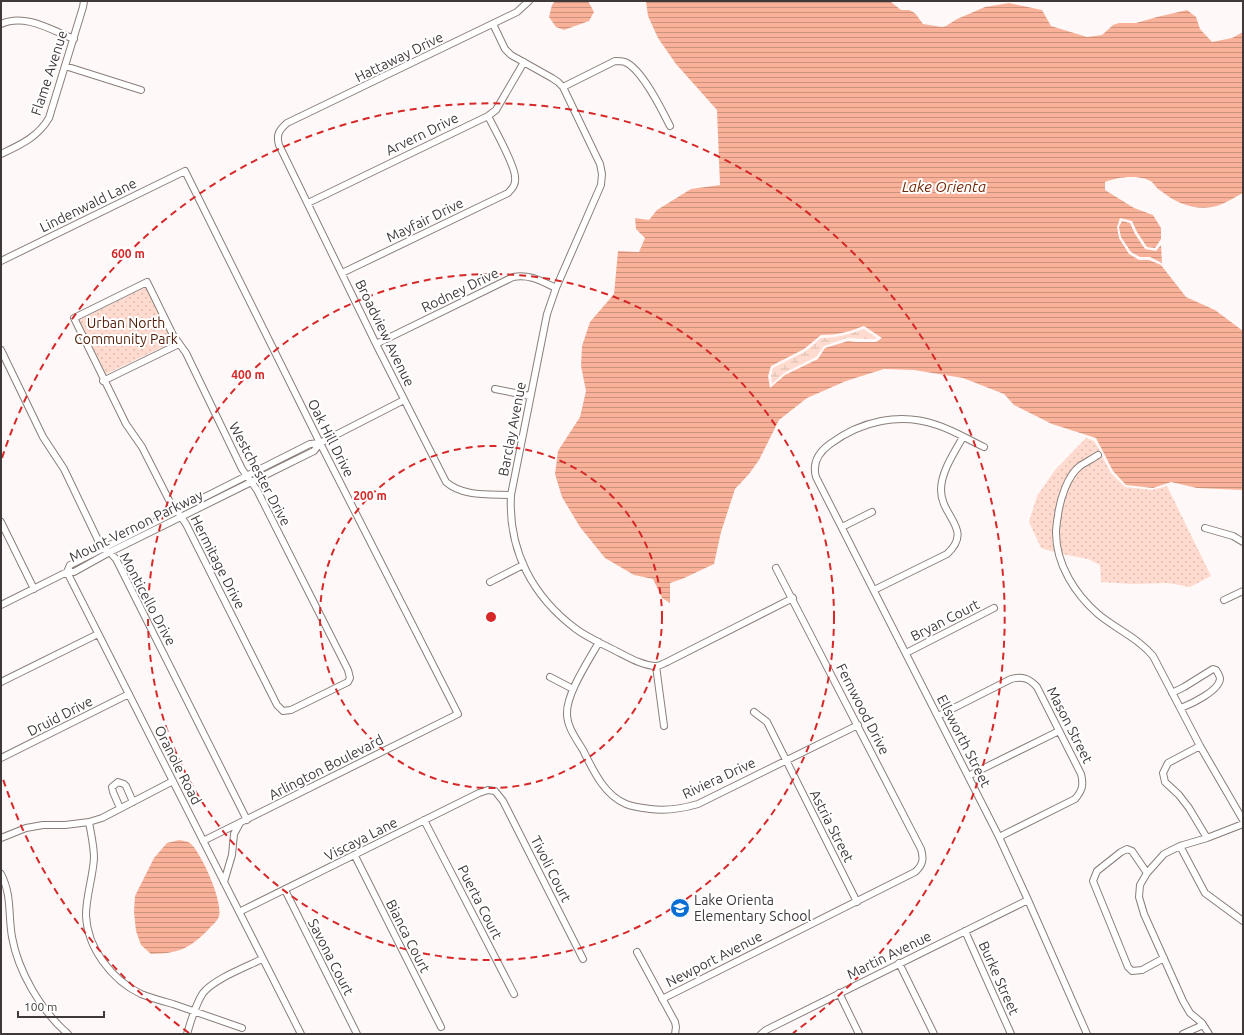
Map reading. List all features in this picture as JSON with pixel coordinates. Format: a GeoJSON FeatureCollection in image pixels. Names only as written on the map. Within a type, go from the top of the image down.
{"type":"FeatureCollection","features":[{"type":"Feature","properties":{"kind":"street","name":"Flame Avenue"},"geometry":{"type":"LineString","coordinates":[[1,154],[26,141],[45,126],[49,118],[74,39],[84,1]]}},
{"type":"Feature","properties":{"kind":"street","name":"Hattaway Drive"},"geometry":{"type":"LineString","coordinates":[[278,133],[287,124],[517,12],[529,1]]}},
{"type":"Feature","properties":{"kind":"street"},"geometry":{"type":"LineString","coordinates":[[1,24],[12,20],[21,20],[74,39]]}},
{"type":"Feature","properties":{"kind":"street","name":"Barclay Avenue"},"geometry":{"type":"LineString","coordinates":[[493,24],[505,49],[511,55],[552,78],[563,87],[600,164],[602,174],[601,185],[556,288],[547,314],[511,495],[510,509],[512,532],[523,565],[534,586],[545,602],[559,616],[577,630],[599,642],[634,660],[656,666]]}},
{"type":"Feature","properties":{"kind":"street"},"geometry":{"type":"LineString","coordinates":[[563,87],[615,61],[623,61],[630,64],[651,91],[670,126]]}},
{"type":"Feature","properties":{"kind":"street","name":"Arvern Drive"},"geometry":{"type":"LineString","coordinates":[[308,203],[488,116],[496,110],[524,62]]}},
{"type":"Feature","properties":{"kind":"street"},"geometry":{"type":"LineString","coordinates":[[65,66],[141,90]]}},
{"type":"Feature","properties":{"kind":"street","name":"Mayfair Drive"},"geometry":{"type":"LineString","coordinates":[[342,273],[508,193],[512,189],[515,183],[514,171],[488,116]]}},
{"type":"Feature","properties":{"kind":"street","name":"Broadview Avenue"},"geometry":{"type":"LineString","coordinates":[[278,133],[277,138],[279,145],[376,344],[446,482],[453,488],[463,492],[511,495]]}},
{"type":"Feature","properties":{"kind":"street","name":"Lindenwald Lane"},"geometry":{"type":"LineString","coordinates":[[1,261],[185,171]]}},
{"type":"Feature","properties":{"kind":"street","name":"Oak Hill Drive"},"geometry":{"type":"LineString","coordinates":[[185,171],[320,443],[458,714]]}},
{"type":"Feature","properties":{"kind":"street","name":"Rodney Drive"},"geometry":{"type":"LineString","coordinates":[[376,344],[513,277],[522,275],[531,277],[556,288]]}},
{"type":"Feature","properties":{"kind":"street","name":"Westchester Drive"},"geometry":{"type":"LineString","coordinates":[[74,318],[147,282],[173,335],[186,353],[242,469],[256,490],[348,670],[350,678],[345,683],[291,710],[283,711]]}},
{"type":"Feature","properties":{"kind":"street","name":"Hermitage Drive"},"geometry":{"type":"LineString","coordinates":[[74,318],[103,380],[126,424],[142,447],[171,504],[181,517],[277,705],[283,711]]}},
{"type":"Feature","properties":{"kind":"street"},"geometry":{"type":"LineString","coordinates":[[103,380],[179,344]]}},
{"type":"Feature","properties":{"kind":"street","name":"Monticello Drive"},"geometry":{"type":"LineString","coordinates":[[1,350],[43,437],[64,469],[98,540],[110,552],[119,566],[247,820]]}},
{"type":"Feature","properties":{"kind":"street"},"geometry":{"type":"LineString","coordinates":[[495,389],[530,396]]}},
{"type":"Feature","properties":{"kind":"street","name":"Mount Vernon Parkway"},"geometry":{"type":"LineString","coordinates":[[320,443],[314,451],[110,552],[74,572],[67,572],[70,565],[177,510],[310,444],[320,443],[404,400]]}},
{"type":"Feature","properties":{"kind":"street","name":"Ellsworth Street"},"geometry":{"type":"LineString","coordinates":[[963,437],[937,424],[923,421],[892,418],[873,422],[847,432],[829,445],[817,458],[814,463],[814,470],[816,477],[999,837],[1087,1034]]}},
{"type":"Feature","properties":{"kind":"street"},"geometry":{"type":"LineString","coordinates":[[874,590],[947,554],[957,542],[958,536],[956,528],[943,502],[941,491],[942,479],[963,437],[984,447]]}},
{"type":"Feature","properties":{"kind":"street"},"geometry":{"type":"LineString","coordinates":[[1098,455],[1079,467],[1070,479],[1060,499],[1056,532],[1057,549],[1065,573],[1076,591],[1098,614],[1145,646],[1153,656],[1200,746],[1241,812],[1243,820]]}},
{"type":"Feature","properties":{"kind":"street"},"geometry":{"type":"LineString","coordinates":[[842,527],[872,512]]}},
{"type":"Feature","properties":{"kind":"street"},"geometry":{"type":"LineString","coordinates":[[1,522],[34,589]]}},
{"type":"Feature","properties":{"kind":"street"},"geometry":{"type":"LineString","coordinates":[[1205,528],[1233,536],[1243,542]]}},
{"type":"Feature","properties":{"kind":"street"},"geometry":{"type":"LineString","coordinates":[[490,582],[523,565]]}},
{"type":"Feature","properties":{"kind":"street","name":"Fernwood Drive"},"geometry":{"type":"LineString","coordinates":[[776,568],[793,598],[921,849],[923,855],[922,862]]}},
{"type":"Feature","properties":{"kind":"street"},"geometry":{"type":"LineString","coordinates":[[1,605],[67,572]]}},
{"type":"Feature","properties":{"kind":"street","name":"Oranole Road"},"geometry":{"type":"LineString","coordinates":[[67,572],[301,1034]]}},
{"type":"Feature","properties":{"kind":"street"},"geometry":{"type":"LineString","coordinates":[[1224,600],[1243,591]]}},
{"type":"Feature","properties":{"kind":"street"},"geometry":{"type":"LineString","coordinates":[[664,726],[656,666],[667,662],[793,598]]}},
{"type":"Feature","properties":{"kind":"street","name":"Bryan Court"},"geometry":{"type":"LineString","coordinates":[[906,653],[994,608]]}},
{"type":"Feature","properties":{"kind":"street"},"geometry":{"type":"LineString","coordinates":[[1,682],[98,634]]}},
{"type":"Feature","properties":{"kind":"street","name":"Riviera Drive"},"geometry":{"type":"LineString","coordinates":[[599,642],[573,689],[568,703],[567,715],[571,727],[592,770],[602,784],[615,797],[626,804],[660,810],[684,808],[698,804],[858,726]]}},
{"type":"Feature","properties":{"kind":"street"},"geometry":{"type":"LineString","coordinates":[[1172,693],[1213,669],[1216,670],[1220,677],[1220,681],[1210,693],[1181,708]]}},
{"type":"Feature","properties":{"kind":"street"},"geometry":{"type":"LineString","coordinates":[[550,677],[573,689]]}},
{"type":"Feature","properties":{"kind":"street","name":"Mason Street"},"geometry":{"type":"LineString","coordinates":[[938,716],[1011,680],[1019,677],[1027,678],[1037,687],[1081,774],[1083,780],[1082,788],[1080,794],[1075,799],[999,837]]}},
{"type":"Feature","properties":{"kind":"street","name":"Druid Drive"},"geometry":{"type":"LineString","coordinates":[[1,758],[129,694]]}},
{"type":"Feature","properties":{"kind":"street","name":"Astria Street"},"geometry":{"type":"LineString","coordinates":[[754,712],[767,722],[856,902]]}},
{"type":"Feature","properties":{"kind":"street","name":"Arlington Boulevard"},"geometry":{"type":"LineString","coordinates":[[204,841],[458,714]]}},
{"type":"Feature","properties":{"kind":"street"},"geometry":{"type":"LineString","coordinates":[[968,776],[1059,731]]}},
{"type":"Feature","properties":{"kind":"street"},"geometry":{"type":"LineString","coordinates":[[1200,746],[1168,762],[1163,773],[1165,782],[1179,795],[1189,808],[1207,838]]}},
{"type":"Feature","properties":{"kind":"street"},"geometry":{"type":"LineString","coordinates":[[120,808],[112,787],[115,783],[118,782],[126,786],[133,802]]}},
{"type":"Feature","properties":{"kind":"street"},"geometry":{"type":"LineString","coordinates":[[1,838],[26,828],[43,825],[65,825],[89,822],[102,818],[173,782]]}},
{"type":"Feature","properties":{"kind":"street","name":"Viscaya Lane"},"geometry":{"type":"LineString","coordinates":[[239,912],[479,793],[488,790],[495,791]]}},
{"type":"Feature","properties":{"kind":"street","name":"Tivoli Court"},"geometry":{"type":"LineString","coordinates":[[495,791],[503,801],[583,959]]}},
{"type":"Feature","properties":{"kind":"street","name":"Puerta Court"},"geometry":{"type":"LineString","coordinates":[[424,820],[514,994]]}},
{"type":"Feature","properties":{"kind":"street"},"geometry":{"type":"LineString","coordinates":[[89,822],[94,858],[87,897],[86,916],[89,933],[102,961],[111,972],[125,984],[141,994],[242,1028]]}},
{"type":"Feature","properties":{"kind":"street"},"geometry":{"type":"LineString","coordinates":[[224,882],[232,855],[234,834],[240,823]]}},
{"type":"Feature","properties":{"kind":"street"},"geometry":{"type":"LineString","coordinates":[[1209,1034],[1203,1025],[1190,1013],[1164,958],[1144,914],[1139,897],[1140,885],[1147,873],[1164,854],[1180,846],[1207,838],[1243,824]]}},
{"type":"Feature","properties":{"kind":"street"},"geometry":{"type":"LineString","coordinates":[[1180,846],[1205,893],[1243,920]]}},
{"type":"Feature","properties":{"kind":"street"},"geometry":{"type":"LineString","coordinates":[[1147,873],[1132,851],[1127,849],[1097,871],[1094,881],[1128,966],[1132,971],[1142,970],[1164,958]]}},
{"type":"Feature","properties":{"kind":"street","name":"Bianca Court"},"geometry":{"type":"LineString","coordinates":[[354,856],[441,1027]]}},
{"type":"Feature","properties":{"kind":"street","name":"Newport Avenue"},"geometry":{"type":"LineString","coordinates":[[662,999],[915,872],[920,867],[922,862]]}},
{"type":"Feature","properties":{"kind":"street"},"geometry":{"type":"LineString","coordinates":[[1,874],[6,883],[9,896],[12,937],[22,968],[37,998],[48,1013],[68,1034]]}},
{"type":"Feature","properties":{"kind":"street","name":"Savona Court"},"geometry":{"type":"LineString","coordinates":[[285,890],[357,1034]]}},
{"type":"Feature","properties":{"kind":"street","name":"Martin Avenue"},"geometry":{"type":"LineString","coordinates":[[762,1034],[766,1030],[839,993],[1028,900]]}},
{"type":"Feature","properties":{"kind":"street","name":"Burke Street"},"geometry":{"type":"LineString","coordinates":[[965,931],[1011,1034]]}},
{"type":"Feature","properties":{"kind":"street"},"geometry":{"type":"LineString","coordinates":[[637,952],[675,1022],[675,1033]]}},
{"type":"Feature","properties":{"kind":"street"},"geometry":{"type":"LineString","coordinates":[[187,1034],[194,1012],[203,994],[212,985],[262,959]]}},
{"type":"Feature","properties":{"kind":"street"},"geometry":{"type":"LineString","coordinates":[[899,963],[934,1034]]}},
{"type":"Feature","properties":{"kind":"street"},"geometry":{"type":"LineString","coordinates":[[839,993],[859,1034]]}},
{"type":"Feature","properties":{"kind":"street"},"geometry":{"type":"LineString","coordinates":[[1183,1034],[1203,1025]]}},
{"type":"Feature","properties":{"kind":"green space","name":"Urban North Community Park"},"geometry":{"type":"Polygon","coordinates":[[[146,287],[173,342],[106,374],[79,320],[146,287]]]}},
{"type":"Feature","properties":{"kind":"green space"},"geometry":{"type":"Polygon","coordinates":[[[864,329],[877,338],[847,338],[824,346],[816,357],[784,373],[772,384],[771,375],[773,368],[806,351],[821,338],[848,334],[864,329]]]}},
{"type":"Feature","properties":{"kind":"green space"},"geometry":{"type":"Polygon","coordinates":[[[1086,438],[1094,441],[1100,451],[1076,466],[1064,484],[1056,507],[1052,530],[1054,552],[1041,548],[1029,522],[1037,496],[1055,470],[1086,438]]]}},
{"type":"Feature","properties":{"kind":"green space"},"geometry":{"type":"Polygon","coordinates":[[[1102,456],[1111,473],[1125,487],[1152,490],[1167,486],[1211,576],[1190,587],[1168,583],[1133,584],[1101,582],[1100,565],[1088,559],[1062,554],[1059,533],[1060,521],[1069,486],[1081,469],[1102,456]]]}},
{"type":"Feature","properties":{"kind":"water"},"geometry":{"type":"Polygon","coordinates":[[[555,1],[588,1],[594,12],[589,21],[564,30],[556,27],[549,17],[552,5],[555,1]]]}},
{"type":"Feature","properties":{"kind":"water","name":"Lake Orienta"},"geometry":{"type":"Polygon","coordinates":[[[646,1],[886,1],[891,2],[901,10],[909,10],[915,13],[923,24],[942,27],[985,7],[1009,3],[1042,10],[1051,26],[1087,37],[1102,35],[1113,25],[1119,23],[1136,23],[1187,10],[1196,17],[1200,29],[1212,42],[1232,38],[1243,32],[1243,193],[1220,205],[1205,208],[1185,205],[1173,199],[1147,179],[1128,177],[1110,180],[1105,182],[1105,190],[1134,208],[1153,215],[1161,228],[1161,239],[1155,248],[1147,247],[1132,221],[1120,218],[1117,227],[1119,238],[1129,254],[1139,260],[1149,260],[1161,265],[1186,297],[1215,310],[1243,331],[1243,490],[1197,488],[1171,482],[1153,488],[1126,485],[1113,471],[1096,438],[1052,424],[1014,405],[1004,394],[963,378],[914,370],[884,369],[846,381],[807,398],[779,420],[759,460],[749,474],[735,489],[721,532],[714,564],[670,583],[670,603],[662,598],[653,579],[634,575],[605,558],[580,527],[562,497],[555,474],[558,451],[580,417],[586,391],[581,366],[582,346],[590,322],[614,294],[618,251],[639,252],[645,238],[636,229],[635,218],[649,220],[657,210],[691,189],[720,185],[717,110],[676,64],[658,38],[648,16],[646,1]],[[864,326],[843,333],[821,335],[804,349],[771,366],[768,376],[770,388],[785,375],[818,359],[825,348],[848,341],[876,342],[882,338],[864,326]]]}},
{"type":"Feature","properties":{"kind":"water"},"geometry":{"type":"Polygon","coordinates":[[[1122,221],[1130,223],[1145,249],[1156,251],[1161,245],[1162,263],[1150,257],[1140,257],[1131,252],[1121,237],[1119,227],[1122,221]]]}},
{"type":"Feature","properties":{"kind":"water"},"geometry":{"type":"Polygon","coordinates":[[[179,840],[190,843],[200,856],[210,877],[218,900],[219,916],[216,922],[201,937],[188,946],[168,953],[151,954],[141,945],[136,931],[134,912],[135,896],[154,858],[167,843],[179,840]]]}},
{"type":"Feature","properties":{"kind":"place","name":"Lake Orienta Elementary School"},"geometry":{"type":"Point","coordinates":[680,908]}}]}
